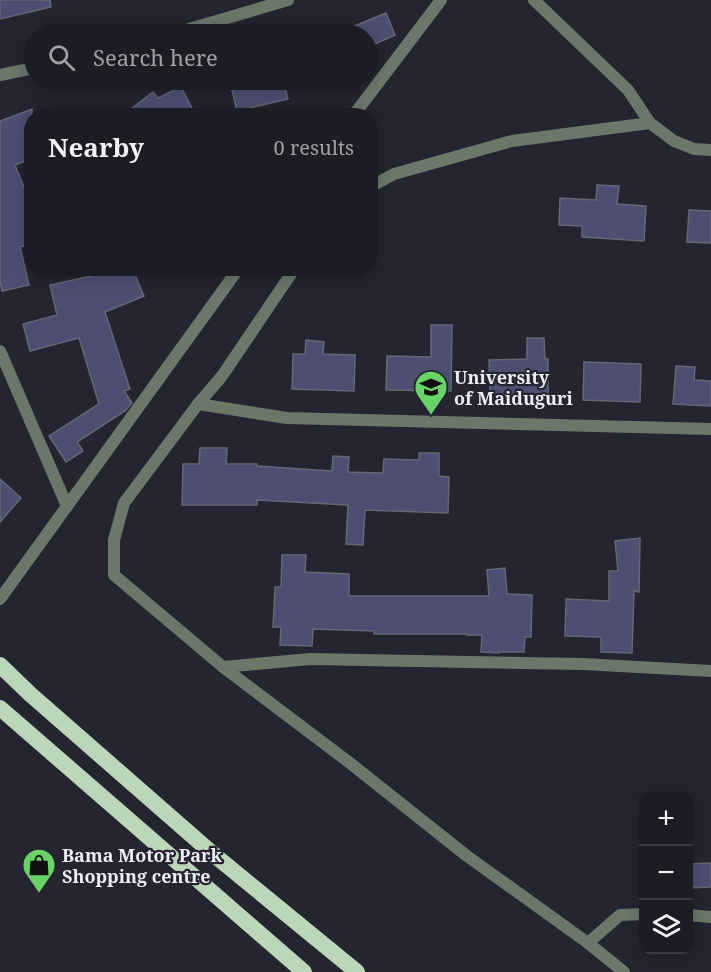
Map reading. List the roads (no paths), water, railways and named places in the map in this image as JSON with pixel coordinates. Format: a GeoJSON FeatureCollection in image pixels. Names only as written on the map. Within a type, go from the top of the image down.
{"type":"FeatureCollection","features":[{"type":"Feature","properties":{"kind":"highway"},"geometry":{"type":"LineString","coordinates":[[0,665],[213,854],[357,972]]}},
{"type":"Feature","properties":{"kind":"highway"},"geometry":{"type":"LineString","coordinates":[[0,708],[304,972]]}},
{"type":"Feature","properties":{"kind":"street"},"geometry":{"type":"LineString","coordinates":[[206,24],[288,0]]}},
{"type":"Feature","properties":{"kind":"street"},"geometry":{"type":"LineString","coordinates":[[378,83],[441,0]]}},
{"type":"Feature","properties":{"kind":"street"},"geometry":{"type":"LineString","coordinates":[[534,0],[628,90],[650,123],[674,141],[694,149],[711,150]]}},
{"type":"Feature","properties":{"kind":"street"},"geometry":{"type":"LineString","coordinates":[[0,75],[24,70]]}},
{"type":"Feature","properties":{"kind":"street"},"geometry":{"type":"LineString","coordinates":[[359,108],[373,90]]}},
{"type":"Feature","properties":{"kind":"street"},"geometry":{"type":"LineString","coordinates":[[378,183],[394,174],[512,141],[650,123]]}},
{"type":"Feature","properties":{"kind":"street"},"geometry":{"type":"LineString","coordinates":[[0,599],[233,276]]}},
{"type":"Feature","properties":{"kind":"street"},"geometry":{"type":"LineString","coordinates":[[290,276],[222,375],[124,502],[114,540],[114,575],[223,666],[467,856],[588,943],[624,972]]}},
{"type":"Feature","properties":{"kind":"street"},"geometry":{"type":"LineString","coordinates":[[0,351],[67,506]]}},
{"type":"Feature","properties":{"kind":"street"},"geometry":{"type":"LineString","coordinates":[[198,404],[287,418],[711,429]]}},
{"type":"Feature","properties":{"kind":"street"},"geometry":{"type":"LineString","coordinates":[[223,666],[310,659],[582,664],[711,672]]}},
{"type":"Feature","properties":{"kind":"street"},"geometry":{"type":"LineString","coordinates":[[588,943],[620,915],[639,914]]}},
{"type":"Feature","properties":{"kind":"street"},"geometry":{"type":"LineString","coordinates":[[693,915],[711,917]]}},
{"type":"Feature","properties":{"kind":"place","name":"University of Maiduguri"},"geometry":{"type":"Point","coordinates":[431,416]}},
{"type":"Feature","properties":{"kind":"place","name":"Bama Motor Park Shopping centre"},"geometry":{"type":"Point","coordinates":[39,894]}}]}
